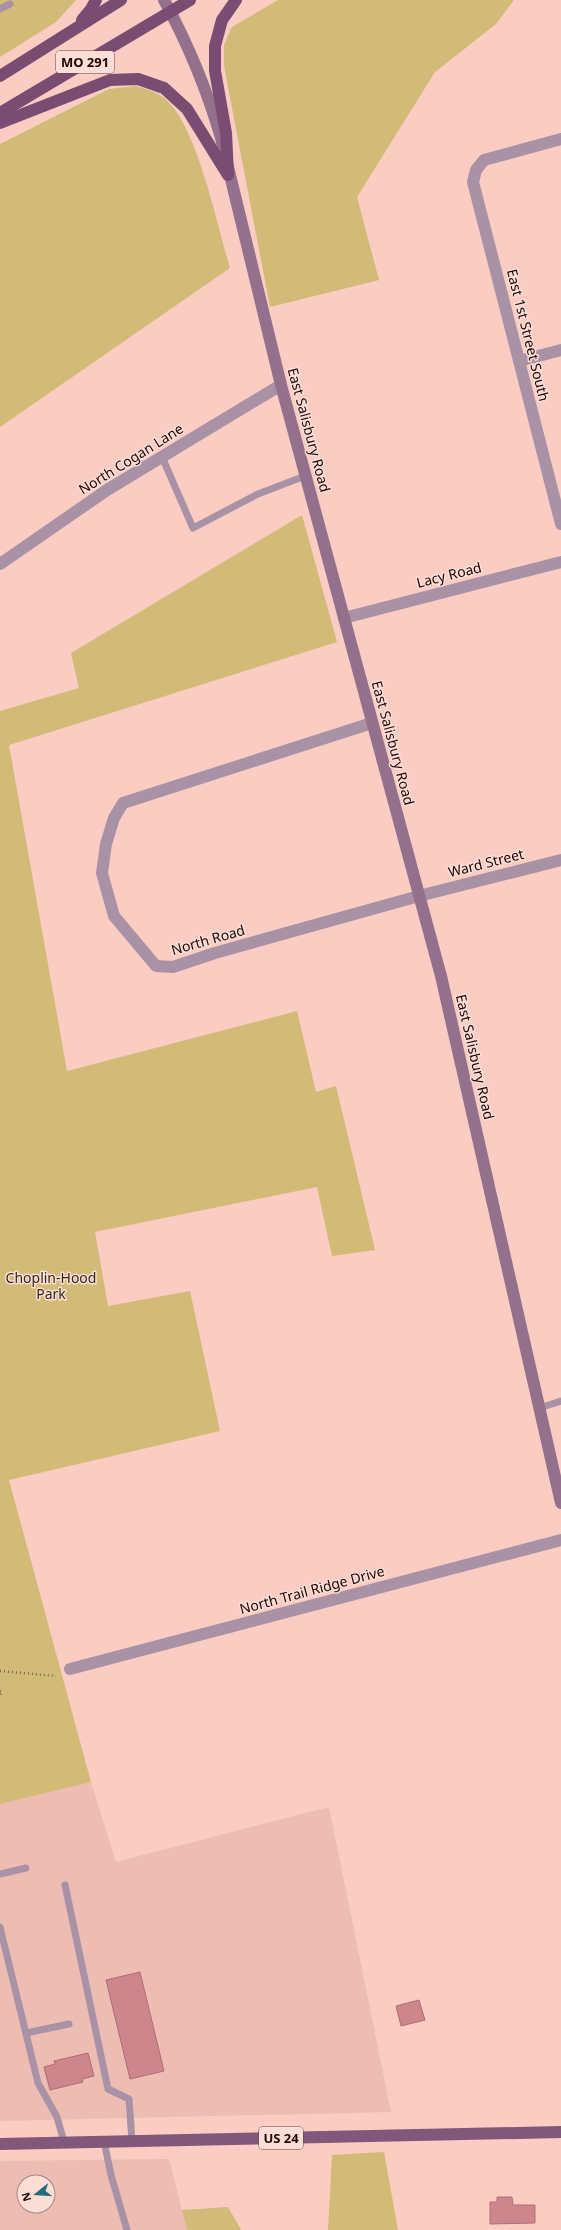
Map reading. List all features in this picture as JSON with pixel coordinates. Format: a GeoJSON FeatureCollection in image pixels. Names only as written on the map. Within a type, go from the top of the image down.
{"type":"FeatureCollection","features":[{"type":"Feature","properties":{"kind":"highway"},"geometry":{"type":"LineString","coordinates":[[56,41],[77,25],[91,9],[96,0]]}},
{"type":"Feature","properties":{"kind":"highway","name":"MO 291"},"geometry":{"type":"LineString","coordinates":[[0,76],[121,0]]}},
{"type":"Feature","properties":{"kind":"highway","name":"MO 291"},"geometry":{"type":"LineString","coordinates":[[0,113],[190,0]]}},
{"type":"Feature","properties":{"kind":"highway"},"geometry":{"type":"LineString","coordinates":[[228,176],[226,133],[215,71],[215,46],[222,20],[236,0]]}},
{"type":"Feature","properties":{"kind":"highway"},"geometry":{"type":"LineString","coordinates":[[0,123],[110,80],[138,79],[164,88],[181,103],[228,176]]}},
{"type":"Feature","properties":{"kind":"main road","name":"East Salisbury Road"},"geometry":{"type":"LineString","coordinates":[[164,0],[211,105],[305,476],[441,976],[561,1503]]}},
{"type":"Feature","properties":{"kind":"main road","name":"US 24"},"geometry":{"type":"LineString","coordinates":[[0,2144],[561,2132]]}},
{"type":"Feature","properties":{"kind":"street","name":"East 1st Street South"},"geometry":{"type":"LineString","coordinates":[[561,139],[484,160],[476,170],[473,182],[561,524]]}},
{"type":"Feature","properties":{"kind":"street"},"geometry":{"type":"LineString","coordinates":[[519,361],[561,350]]}},
{"type":"Feature","properties":{"kind":"street","name":"North Cogan Lane"},"geometry":{"type":"LineString","coordinates":[[0,564],[107,490],[281,385]]}},
{"type":"Feature","properties":{"kind":"street","name":"Lacy Road"},"geometry":{"type":"LineString","coordinates":[[344,618],[561,562]]}},
{"type":"Feature","properties":{"kind":"street","name":"North Road"},"geometry":{"type":"LineString","coordinates":[[372,723],[123,803],[114,818],[108,838],[102,873],[114,916],[156,966],[173,967],[215,953],[419,896]]}},
{"type":"Feature","properties":{"kind":"street","name":"Ward Street"},"geometry":{"type":"LineString","coordinates":[[419,896],[561,860]]}},
{"type":"Feature","properties":{"kind":"street","name":"North Trail Ridge Drive"},"geometry":{"type":"LineString","coordinates":[[70,1669],[561,1540]]}},
{"type":"Feature","properties":{"kind":"lane"},"geometry":{"type":"LineString","coordinates":[[0,9],[10,4]]}},
{"type":"Feature","properties":{"kind":"lane"},"geometry":{"type":"LineString","coordinates":[[162,457],[192,528],[258,494],[305,476]]}},
{"type":"Feature","properties":{"kind":"lane"},"geometry":{"type":"LineString","coordinates":[[539,1408],[561,1401]]}},
{"type":"Feature","properties":{"kind":"lane"},"geometry":{"type":"LineString","coordinates":[[0,1874],[26,1868]]}},
{"type":"Feature","properties":{"kind":"lane"},"geometry":{"type":"LineString","coordinates":[[65,1885],[108,2089],[129,2098],[132,2141]]}},
{"type":"Feature","properties":{"kind":"lane"},"geometry":{"type":"LineString","coordinates":[[0,1927],[38,2083],[57,2117],[64,2142]]}},
{"type":"Feature","properties":{"kind":"lane"},"geometry":{"type":"LineString","coordinates":[[26,2033],[70,2024]]}},
{"type":"Feature","properties":{"kind":"lane"},"geometry":{"type":"LineString","coordinates":[[104,2141],[111,2175],[127,2230]]}},
{"type":"Feature","properties":{"kind":"path"},"geometry":{"type":"LineString","coordinates":[[0,1670],[56,1676]]}},
{"type":"Feature","properties":{"kind":"path"},"geometry":{"type":"LineString","coordinates":[[0,1691],[2,1692],[0,1695]]}},
{"type":"Feature","properties":{"kind":"shaded area"},"geometry":{"type":"Polygon","coordinates":[[[91,1782],[116,1862],[329,1807],[391,2112],[0,2121],[0,1804],[91,1782]]]}},
{"type":"Feature","properties":{"kind":"shaded area"},"geometry":{"type":"Polygon","coordinates":[[[169,2159],[187,2230],[0,2230],[0,2161],[169,2159]]]}},
{"type":"Feature","properties":{"kind":"green space"},"geometry":{"type":"Polygon","coordinates":[[[0,0],[76,0],[56,22],[0,57],[0,0]]]}},
{"type":"Feature","properties":{"kind":"green space"},"geometry":{"type":"Polygon","coordinates":[[[278,0],[514,0],[496,24],[435,72],[357,197],[379,280],[270,307],[224,66],[224,45],[232,27],[278,0]]]}},
{"type":"Feature","properties":{"kind":"green space"},"geometry":{"type":"Polygon","coordinates":[[[136,86],[154,92],[164,98],[176,111],[186,129],[196,152],[212,202],[230,268],[0,427],[0,144],[109,89],[136,86]]]}},
{"type":"Feature","properties":{"kind":"green space","name":"Choplin-Hood Park"},"geometry":{"type":"Polygon","coordinates":[[[302,515],[337,642],[9,745],[67,1071],[297,1011],[316,1092],[336,1086],[375,1250],[332,1256],[317,1187],[95,1232],[108,1306],[190,1291],[220,1431],[9,1480],[91,1782],[0,1804],[0,711],[79,688],[71,653],[302,515]]]}},
{"type":"Feature","properties":{"kind":"green space"},"geometry":{"type":"Polygon","coordinates":[[[384,2152],[398,2230],[328,2230],[332,2155],[384,2152]]]}},
{"type":"Feature","properties":{"kind":"green space"},"geometry":{"type":"Polygon","coordinates":[[[228,2207],[241,2230],[187,2230],[182,2210],[228,2207]]]}},
{"type":"Feature","properties":{"kind":"building"},"geometry":{"type":"Polygon","coordinates":[[[140,1972],[164,2071],[130,2079],[106,1980],[140,1972]]]}},
{"type":"Feature","properties":{"kind":"building"},"geometry":{"type":"Polygon","coordinates":[[[419,2000],[425,2020],[401,2026],[396,2006],[419,2000]]]}},
{"type":"Feature","properties":{"kind":"building"},"geometry":{"type":"Polygon","coordinates":[[[88,2053],[94,2076],[82,2079],[83,2082],[50,2090],[44,2067],[55,2064],[54,2061],[88,2053]]]}},
{"type":"Feature","properties":{"kind":"building"},"geometry":{"type":"Polygon","coordinates":[[[497,2197],[512,2197],[513,2205],[535,2205],[535,2223],[490,2224],[490,2202],[497,2202],[497,2197]]]}}]}
